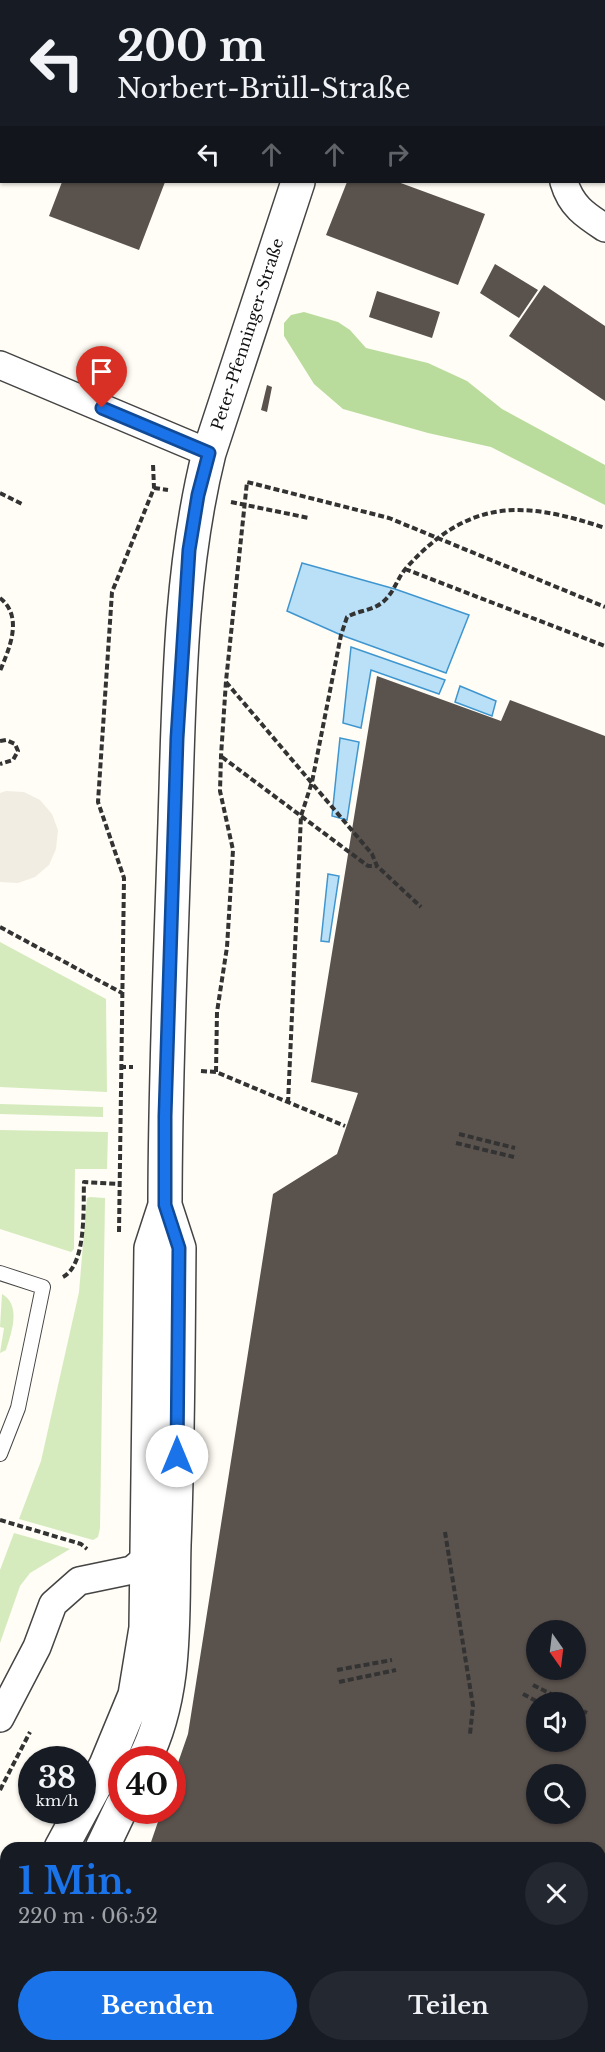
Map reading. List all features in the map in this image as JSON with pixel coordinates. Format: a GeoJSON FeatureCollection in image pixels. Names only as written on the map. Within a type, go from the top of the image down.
{"type":"FeatureCollection","features":[{"type":"Feature","properties":{"kind":"street","name":"Peter-Pfenninger-Straße"},"geometry":{"type":"LineString","coordinates":[[65,1842],[106,1765],[135,1695],[146,1628],[131,1566],[151,1248],[165,1205],[177,738],[189,550],[198,495],[227,389],[298,183]]}},
{"type":"Feature","properties":{"kind":"street"},"geometry":{"type":"LineString","coordinates":[[565,186],[572,202],[580,212],[605,228]]}},
{"type":"Feature","properties":{"kind":"street"},"geometry":{"type":"LineString","coordinates":[[0,365],[209,453]]}},
{"type":"Feature","properties":{"kind":"street","name":"Peter-Pfenninger-Straße"},"geometry":{"type":"LineString","coordinates":[[150,1746],[159,1725],[165,1697],[173,1630],[179,1248],[165,1205]]}},
{"type":"Feature","properties":{"kind":"street"},"geometry":{"type":"LineString","coordinates":[[0,1718],[37,1647],[53,1604],[79,1581],[131,1566]]}},
{"type":"Feature","properties":{"kind":"street"},"geometry":{"type":"LineString","coordinates":[[105,1842],[113,1824]]}},
{"type":"Feature","properties":{"kind":"lane"},"geometry":{"type":"LineString","coordinates":[[0,1273],[43,1287],[18,1408],[0,1454]]}},
{"type":"Feature","properties":{"kind":"path"},"geometry":{"type":"LineString","coordinates":[[119,1243],[123,878],[98,802],[112,592],[153,488],[153,459]]}},
{"type":"Feature","properties":{"kind":"path"},"geometry":{"type":"LineString","coordinates":[[345,1125],[216,1072],[217,1012],[227,947],[233,850],[220,791],[221,756],[226,681],[247,482],[389,518],[605,607]]}},
{"type":"Feature","properties":{"kind":"path"},"geometry":{"type":"LineString","coordinates":[[0,493],[24,506]]}},
{"type":"Feature","properties":{"kind":"path"},"geometry":{"type":"LineString","coordinates":[[243,504],[309,518]]}},
{"type":"Feature","properties":{"kind":"path"},"geometry":{"type":"LineString","coordinates":[[288,1102],[301,816],[312,782],[341,635],[347,617],[383,602],[395,589],[405,569],[438,537],[460,523],[491,511],[524,508],[578,519],[605,528]]}},
{"type":"Feature","properties":{"kind":"path"},"geometry":{"type":"LineString","coordinates":[[405,569],[605,646]]}},
{"type":"Feature","properties":{"kind":"path"},"geometry":{"type":"LineString","coordinates":[[0,598],[10,611],[13,624],[12,640],[0,671]]}},
{"type":"Feature","properties":{"kind":"path"},"geometry":{"type":"LineString","coordinates":[[226,681],[372,854],[377,866],[421,907]]}},
{"type":"Feature","properties":{"kind":"path"},"geometry":{"type":"LineString","coordinates":[[0,741],[6,740],[15,744],[18,751],[14,760],[0,764]]}},
{"type":"Feature","properties":{"kind":"path"},"geometry":{"type":"LineString","coordinates":[[221,756],[368,866],[377,866]]}},
{"type":"Feature","properties":{"kind":"path"},"geometry":{"type":"LineString","coordinates":[[0,927],[122,993]]}},
{"type":"Feature","properties":{"kind":"path"},"geometry":{"type":"LineString","coordinates":[[459,1134],[515,1148]]}},
{"type":"Feature","properties":{"kind":"path"},"geometry":{"type":"LineString","coordinates":[[456,1143],[514,1157]]}},
{"type":"Feature","properties":{"kind":"path"},"geometry":{"type":"LineString","coordinates":[[43,1287],[71,1273],[81,1249],[84,1182],[120,1184]]}},
{"type":"Feature","properties":{"kind":"path"},"geometry":{"type":"LineString","coordinates":[[0,1520],[81,1544],[131,1566]]}},
{"type":"Feature","properties":{"kind":"path"},"geometry":{"type":"LineString","coordinates":[[445,1532],[473,1706],[470,1734]]}},
{"type":"Feature","properties":{"kind":"path"},"geometry":{"type":"LineString","coordinates":[[337,1670],[392,1660]]}},
{"type":"Feature","properties":{"kind":"path"},"geometry":{"type":"LineString","coordinates":[[339,1682],[396,1670]]}},
{"type":"Feature","properties":{"kind":"path"},"geometry":{"type":"LineString","coordinates":[[533,1685],[547,1692]]}},
{"type":"Feature","properties":{"kind":"path"},"geometry":{"type":"LineString","coordinates":[[0,1790],[31,1731]]}},
{"type":"Feature","properties":{"kind":"green space"},"geometry":{"type":"Polygon","coordinates":[[[304,312],[338,322],[350,330],[366,348],[428,363],[467,381],[502,409],[605,465],[605,505],[491,447],[428,433],[343,409],[314,384],[284,336],[284,323],[291,315],[304,312]]]}},
{"type":"Feature","properties":{"kind":"green space"},"geometry":{"type":"Polygon","coordinates":[[[0,942],[106,999],[107,1092],[0,1087],[0,942]]]}},
{"type":"Feature","properties":{"kind":"green space"},"geometry":{"type":"Polygon","coordinates":[[[0,1104],[103,1107],[103,1117],[0,1114],[0,1104]]]}},
{"type":"Feature","properties":{"kind":"green space"},"geometry":{"type":"Polygon","coordinates":[[[0,1130],[108,1132],[107,1169],[75,1169],[74,1249],[71,1252],[0,1229],[0,1130]]]}},
{"type":"Feature","properties":{"kind":"green space"},"geometry":{"type":"Polygon","coordinates":[[[87,1198],[105,1198],[100,1528],[98,1537],[93,1540],[19,1519],[41,1461],[79,1292],[87,1198]]]}},
{"type":"Feature","properties":{"kind":"green space"},"geometry":{"type":"Polygon","coordinates":[[[2,1294],[12,1305],[13,1320],[6,1350],[0,1353],[4,1328],[0,1327],[2,1294]]]}},
{"type":"Feature","properties":{"kind":"green space"},"geometry":{"type":"Polygon","coordinates":[[[14,1533],[70,1549],[30,1573],[20,1586],[0,1643],[0,1570],[14,1533]]]}},
{"type":"Feature","properties":{"kind":"shaded area"},"geometry":{"type":"Polygon","coordinates":[[[24,792],[40,800],[52,814],[58,830],[56,849],[49,865],[35,877],[18,883],[0,882],[0,793],[24,792]]]}},
{"type":"Feature","properties":{"kind":"water"},"geometry":{"type":"Polygon","coordinates":[[[302,563],[395,589],[469,615],[446,673],[341,635],[287,611],[302,563]]]}},
{"type":"Feature","properties":{"kind":"water"},"geometry":{"type":"Polygon","coordinates":[[[351,647],[445,680],[439,694],[371,670],[361,728],[343,723],[351,647]]]}},
{"type":"Feature","properties":{"kind":"water"},"geometry":{"type":"Polygon","coordinates":[[[460,686],[496,701],[492,716],[455,702],[460,686]]]}},
{"type":"Feature","properties":{"kind":"water"},"geometry":{"type":"Polygon","coordinates":[[[340,738],[359,742],[347,820],[332,816],[340,738]]]}},
{"type":"Feature","properties":{"kind":"water"},"geometry":{"type":"Polygon","coordinates":[[[328,874],[339,876],[329,942],[321,941],[328,874]]]}},
{"type":"Feature","properties":{"kind":"building"},"geometry":{"type":"Polygon","coordinates":[[[62,183],[165,183],[139,250],[49,216],[62,183]]]}},
{"type":"Feature","properties":{"kind":"building"},"geometry":{"type":"Polygon","coordinates":[[[347,183],[401,183],[485,214],[458,285],[326,235],[347,183]]]}},
{"type":"Feature","properties":{"kind":"building"},"geometry":{"type":"Polygon","coordinates":[[[495,264],[538,290],[519,318],[480,293],[495,264]]]}},
{"type":"Feature","properties":{"kind":"building"},"geometry":{"type":"Polygon","coordinates":[[[544,285],[605,326],[605,401],[509,336],[544,285]]]}},
{"type":"Feature","properties":{"kind":"building"},"geometry":{"type":"Polygon","coordinates":[[[377,291],[440,312],[432,338],[369,317],[377,291]]]}},
{"type":"Feature","properties":{"kind":"building"},"geometry":{"type":"Polygon","coordinates":[[[267,385],[272,387],[267,412],[261,410],[267,385]]]}},
{"type":"Feature","properties":{"kind":"building"},"geometry":{"type":"Polygon","coordinates":[[[377,676],[501,721],[510,700],[605,736],[605,1842],[151,1842],[157,1824],[186,1824],[186,1746],[184,1746],[188,1734],[273,1194],[337,1154],[358,1093],[311,1082],[377,676]]]}},
{"type":"Feature","properties":{"kind":"route"},"geometry":{"type":"LineString","coordinates":[[102,408],[209,453],[198,495],[189,550],[177,738],[165,1116],[165,1205],[179,1248],[177,1456]]}}]}
